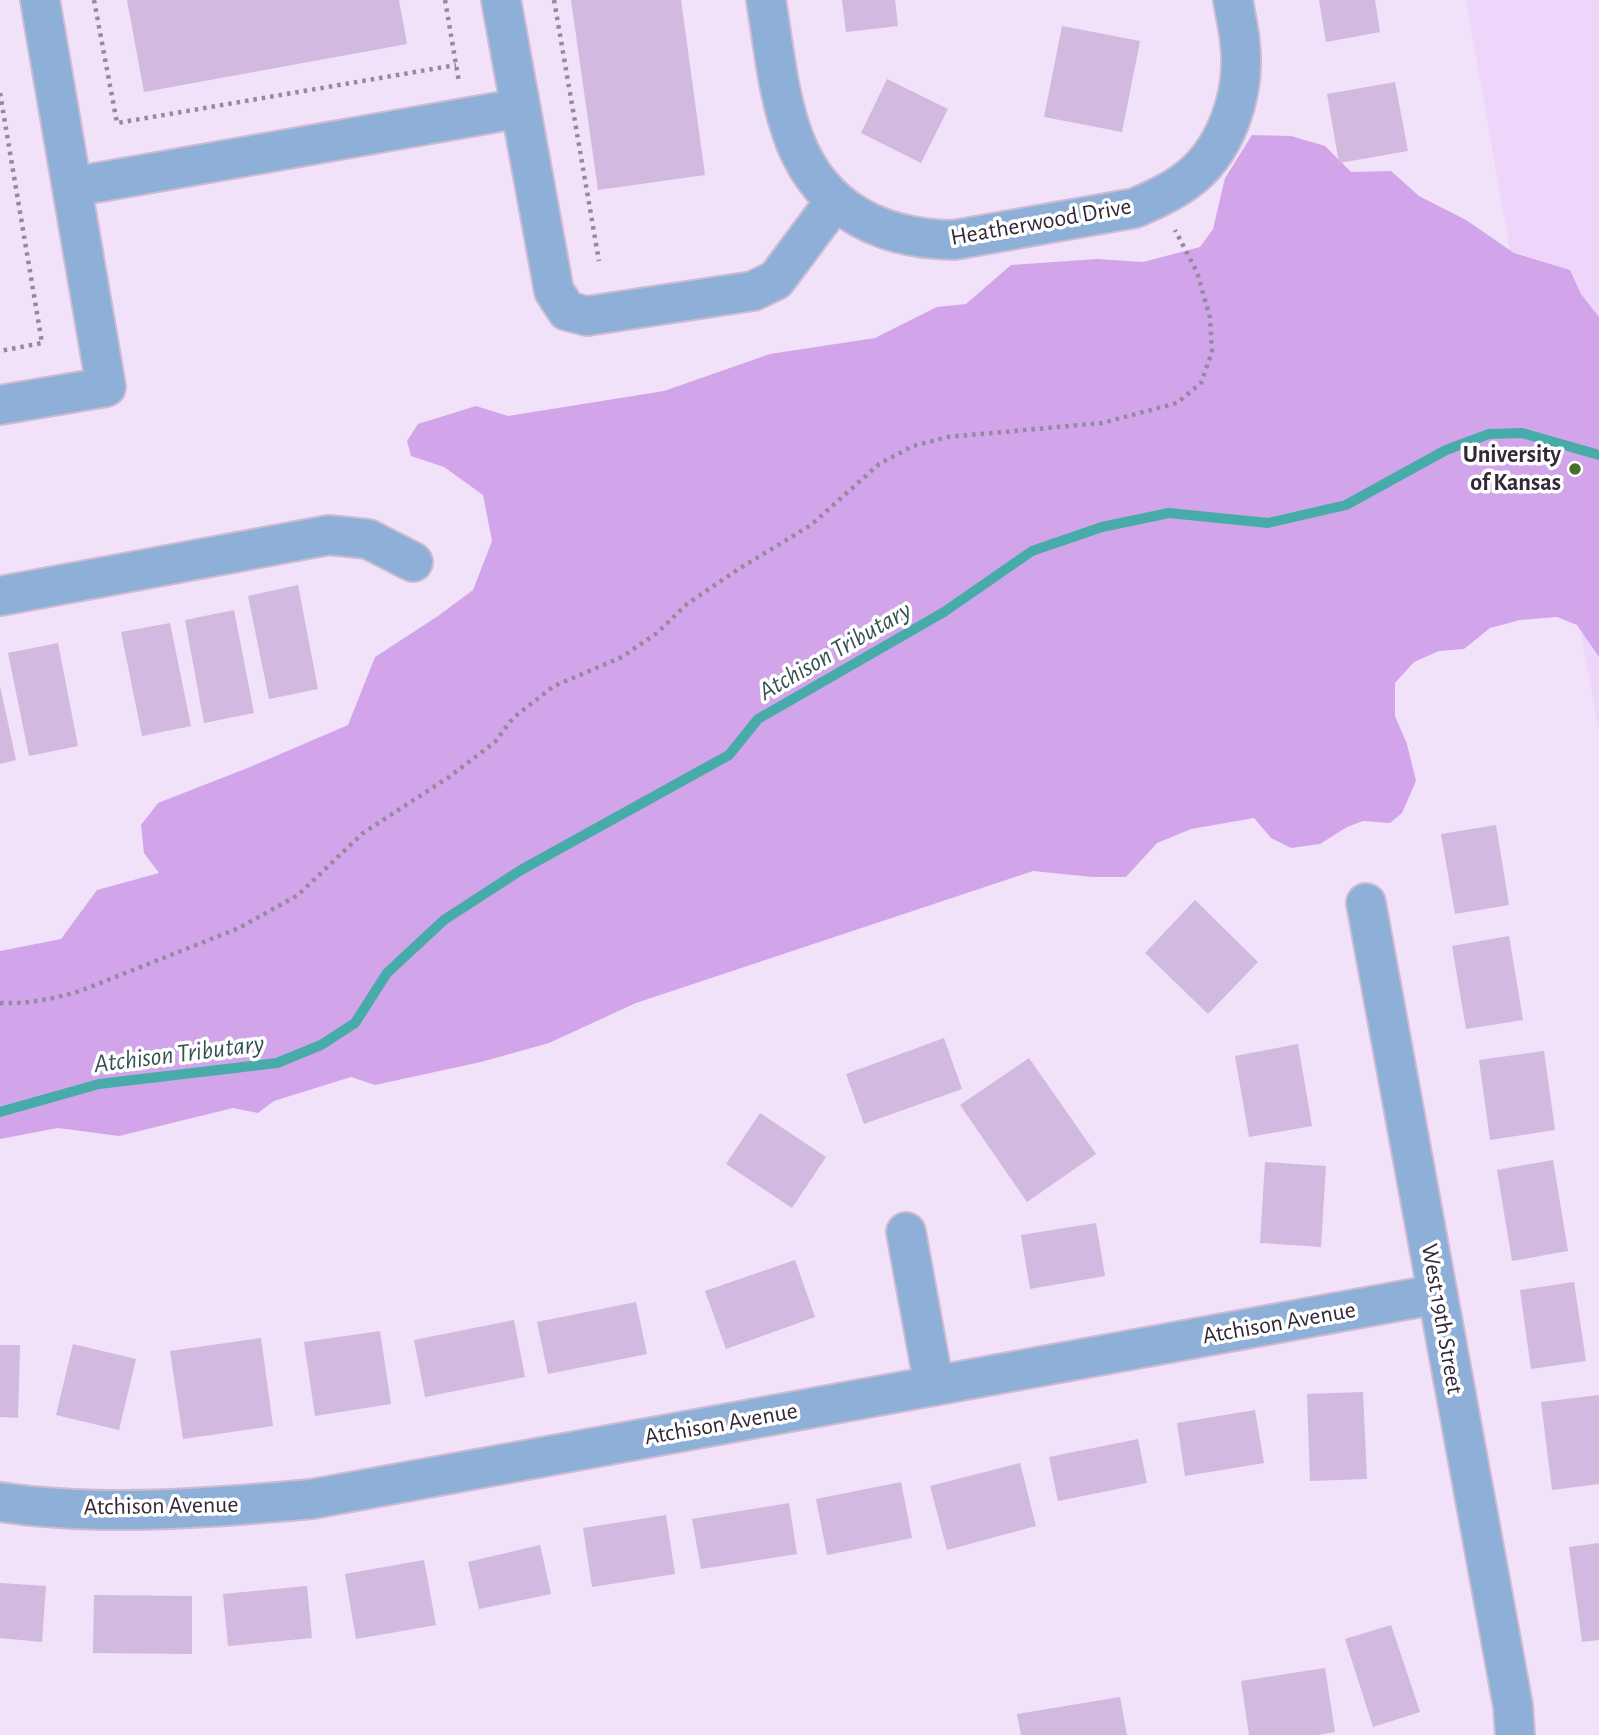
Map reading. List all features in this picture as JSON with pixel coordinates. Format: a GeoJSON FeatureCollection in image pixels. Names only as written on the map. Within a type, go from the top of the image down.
{"type":"FeatureCollection","features":[{"type":"Feature","properties":{"kind":"street"},"geometry":{"type":"LineString","coordinates":[[0,405],[106,387],[40,0]]}},
{"type":"Feature","properties":{"kind":"street"},"geometry":{"type":"LineString","coordinates":[[501,0],[554,291],[567,311],[587,316],[753,291],[776,280],[835,201]]}},
{"type":"Feature","properties":{"kind":"street","name":"Heatherwood Drive"},"geometry":{"type":"LineString","coordinates":[[766,0],[789,126],[812,177],[835,201],[860,219],[894,232],[928,240],[954,240],[1135,208],[1185,182],[1206,161],[1225,131],[1236,106],[1241,44],[1233,0]]}},
{"type":"Feature","properties":{"kind":"street"},"geometry":{"type":"LineString","coordinates":[[72,187],[521,108]]}},
{"type":"Feature","properties":{"kind":"street"},"geometry":{"type":"LineString","coordinates":[[0,596],[329,535],[368,540],[413,562]]}},
{"type":"Feature","properties":{"kind":"street","name":"West 19th Street"},"geometry":{"type":"LineString","coordinates":[[1366,903],[1513,1706],[1516,1735]]}},
{"type":"Feature","properties":{"kind":"street"},"geometry":{"type":"LineString","coordinates":[[906,1232],[934,1386]]}},
{"type":"Feature","properties":{"kind":"street","name":"Atchison Avenue"},"geometry":{"type":"LineString","coordinates":[[0,1502],[130,1510],[218,1507],[312,1499],[1438,1294]]}},
{"type":"Feature","properties":{"kind":"path"},"geometry":{"type":"LineString","coordinates":[[94,0],[117,123],[456,65]]}},
{"type":"Feature","properties":{"kind":"path"},"geometry":{"type":"LineString","coordinates":[[445,0],[460,86]]}},
{"type":"Feature","properties":{"kind":"path"},"geometry":{"type":"LineString","coordinates":[[554,0],[599,261]]}},
{"type":"Feature","properties":{"kind":"path"},"geometry":{"type":"LineString","coordinates":[[0,93],[42,343],[0,351]]}},
{"type":"Feature","properties":{"kind":"path"},"geometry":{"type":"LineString","coordinates":[[0,1003],[21,1004],[80,991],[239,928],[274,910],[298,895],[363,833],[449,777],[495,742],[513,718],[554,686],[622,657],[657,633],[688,604],[737,569],[811,525],[879,464],[914,446],[948,437],[1102,423],[1177,403],[1201,383],[1212,352],[1210,318],[1197,272],[1172,225]]}},
{"type":"Feature","properties":{"kind":"shaded area"},"geometry":{"type":"Polygon","coordinates":[[[1466,0],[1599,0],[1599,731],[1505,222],[1466,0]]]}},
{"type":"Feature","properties":{"kind":"shaded area"},"geometry":{"type":"Polygon","coordinates":[[[1252,135],[1291,136],[1325,146],[1351,172],[1391,171],[1419,196],[1466,220],[1514,253],[1570,270],[1581,294],[1599,317],[1599,657],[1577,625],[1557,617],[1520,620],[1490,628],[1464,649],[1439,651],[1414,662],[1395,683],[1395,716],[1407,744],[1416,781],[1402,813],[1390,823],[1363,821],[1347,827],[1320,844],[1291,848],[1271,838],[1254,818],[1191,829],[1157,843],[1126,877],[1092,877],[1033,871],[636,1003],[549,1043],[481,1062],[375,1085],[351,1077],[274,1101],[258,1113],[233,1108],[119,1136],[58,1128],[0,1139],[0,951],[61,939],[97,890],[159,873],[144,853],[141,825],[158,803],[348,725],[375,657],[473,590],[492,541],[483,495],[444,467],[411,456],[407,441],[418,424],[476,406],[508,416],[664,391],[770,354],[875,338],[937,307],[966,304],[1011,265],[1097,259],[1143,262],[1200,247],[1213,229],[1225,178],[1252,135]]]}},
{"type":"Feature","properties":{"kind":"building"},"geometry":{"type":"Polygon","coordinates":[[[127,0],[399,0],[407,44],[144,92],[127,0]]]}},
{"type":"Feature","properties":{"kind":"building"},"geometry":{"type":"Polygon","coordinates":[[[571,0],[681,0],[705,175],[598,190],[571,0]]]}},
{"type":"Feature","properties":{"kind":"building"},"geometry":{"type":"Polygon","coordinates":[[[842,0],[895,0],[898,26],[846,32],[842,0]]]}},
{"type":"Feature","properties":{"kind":"building"},"geometry":{"type":"Polygon","coordinates":[[[1319,0],[1375,0],[1380,32],[1326,42],[1319,0]]]}},
{"type":"Feature","properties":{"kind":"building"},"geometry":{"type":"Polygon","coordinates":[[[1062,26],[1140,41],[1122,132],[1044,117],[1062,26]]]}},
{"type":"Feature","properties":{"kind":"building"},"geometry":{"type":"Polygon","coordinates":[[[887,79],[948,109],[921,163],[861,133],[887,79]]]}},
{"type":"Feature","properties":{"kind":"building"},"geometry":{"type":"Polygon","coordinates":[[[1395,82],[1408,151],[1339,163],[1327,94],[1395,82]]]}},
{"type":"Feature","properties":{"kind":"building"},"geometry":{"type":"Polygon","coordinates":[[[298,585],[318,689],[269,699],[248,596],[298,585]]]}},
{"type":"Feature","properties":{"kind":"building"},"geometry":{"type":"Polygon","coordinates":[[[234,610],[254,713],[204,723],[185,620],[234,610]]]}},
{"type":"Feature","properties":{"kind":"building"},"geometry":{"type":"Polygon","coordinates":[[[170,623],[191,726],[142,736],[121,632],[170,623]]]}},
{"type":"Feature","properties":{"kind":"building"},"geometry":{"type":"Polygon","coordinates":[[[58,643],[78,746],[29,756],[8,653],[58,643]]]}},
{"type":"Feature","properties":{"kind":"building"},"geometry":{"type":"Polygon","coordinates":[[[0,686],[16,760],[0,764],[0,686]]]}},
{"type":"Feature","properties":{"kind":"building"},"geometry":{"type":"Polygon","coordinates":[[[1496,825],[1509,905],[1455,914],[1441,834],[1496,825]]]}},
{"type":"Feature","properties":{"kind":"building"},"geometry":{"type":"Polygon","coordinates":[[[1195,900],[1258,962],[1208,1014],[1145,953],[1195,900]]]}},
{"type":"Feature","properties":{"kind":"building"},"geometry":{"type":"Polygon","coordinates":[[[1509,936],[1523,1020],[1466,1029],[1452,946],[1509,936]]]}},
{"type":"Feature","properties":{"kind":"building"},"geometry":{"type":"Polygon","coordinates":[[[944,1038],[962,1089],[864,1124],[846,1074],[944,1038]]]}},
{"type":"Feature","properties":{"kind":"building"},"geometry":{"type":"Polygon","coordinates":[[[1298,1044],[1312,1126],[1249,1137],[1235,1056],[1298,1044]]]}},
{"type":"Feature","properties":{"kind":"building"},"geometry":{"type":"Polygon","coordinates":[[[1544,1051],[1555,1130],[1490,1140],[1479,1060],[1544,1051]]]}},
{"type":"Feature","properties":{"kind":"building"},"geometry":{"type":"Polygon","coordinates":[[[1029,1058],[1096,1154],[1027,1202],[960,1105],[1029,1058]]]}},
{"type":"Feature","properties":{"kind":"building"},"geometry":{"type":"Polygon","coordinates":[[[760,1113],[826,1157],[792,1208],[726,1164],[760,1113]]]}},
{"type":"Feature","properties":{"kind":"building"},"geometry":{"type":"Polygon","coordinates":[[[1553,1160],[1568,1251],[1512,1261],[1497,1170],[1553,1160]]]}},
{"type":"Feature","properties":{"kind":"building"},"geometry":{"type":"Polygon","coordinates":[[[1265,1162],[1326,1166],[1321,1247],[1260,1243],[1265,1162]]]}},
{"type":"Feature","properties":{"kind":"building"},"geometry":{"type":"Polygon","coordinates":[[[1096,1223],[1105,1276],[1030,1289],[1021,1235],[1096,1223]]]}},
{"type":"Feature","properties":{"kind":"building"},"geometry":{"type":"Polygon","coordinates":[[[795,1260],[815,1317],[726,1349],[705,1291],[795,1260]]]}},
{"type":"Feature","properties":{"kind":"building"},"geometry":{"type":"Polygon","coordinates":[[[1574,1282],[1586,1361],[1531,1369],[1520,1290],[1574,1282]]]}},
{"type":"Feature","properties":{"kind":"building"},"geometry":{"type":"Polygon","coordinates":[[[636,1302],[647,1354],[548,1374],[537,1322],[636,1302]]]}},
{"type":"Feature","properties":{"kind":"building"},"geometry":{"type":"Polygon","coordinates":[[[514,1320],[525,1377],[425,1397],[414,1340],[514,1320]]]}},
{"type":"Feature","properties":{"kind":"building"},"geometry":{"type":"Polygon","coordinates":[[[380,1331],[391,1404],[315,1416],[304,1342],[380,1331]]]}},
{"type":"Feature","properties":{"kind":"building"},"geometry":{"type":"Polygon","coordinates":[[[261,1338],[273,1426],[183,1439],[170,1351],[261,1338]]]}},
{"type":"Feature","properties":{"kind":"building"},"geometry":{"type":"Polygon","coordinates":[[[73,1344],[136,1359],[119,1430],[56,1415],[73,1344]]]}},
{"type":"Feature","properties":{"kind":"building"},"geometry":{"type":"Polygon","coordinates":[[[0,1345],[20,1345],[18,1418],[0,1417],[0,1345]]]}},
{"type":"Feature","properties":{"kind":"building"},"geometry":{"type":"Polygon","coordinates":[[[1363,1392],[1367,1479],[1310,1481],[1307,1394],[1363,1392]]]}},
{"type":"Feature","properties":{"kind":"building"},"geometry":{"type":"Polygon","coordinates":[[[1599,1395],[1599,1484],[1552,1490],[1541,1402],[1599,1395]]]}},
{"type":"Feature","properties":{"kind":"building"},"geometry":{"type":"Polygon","coordinates":[[[1255,1410],[1264,1463],[1185,1476],[1177,1423],[1255,1410]]]}},
{"type":"Feature","properties":{"kind":"building"},"geometry":{"type":"Polygon","coordinates":[[[1138,1439],[1147,1483],[1058,1501],[1049,1457],[1138,1439]]]}},
{"type":"Feature","properties":{"kind":"building"},"geometry":{"type":"Polygon","coordinates":[[[1020,1463],[1036,1526],[947,1550],[930,1486],[1020,1463]]]}},
{"type":"Feature","properties":{"kind":"building"},"geometry":{"type":"Polygon","coordinates":[[[901,1482],[912,1538],[827,1555],[816,1499],[901,1482]]]}},
{"type":"Feature","properties":{"kind":"building"},"geometry":{"type":"Polygon","coordinates":[[[789,1503],[797,1554],[701,1569],[692,1519],[789,1503]]]}},
{"type":"Feature","properties":{"kind":"building"},"geometry":{"type":"Polygon","coordinates":[[[666,1515],[675,1574],[592,1587],[583,1528],[666,1515]]]}},
{"type":"Feature","properties":{"kind":"building"},"geometry":{"type":"Polygon","coordinates":[[[1599,1543],[1599,1640],[1582,1642],[1569,1547],[1599,1543]]]}},
{"type":"Feature","properties":{"kind":"building"},"geometry":{"type":"Polygon","coordinates":[[[540,1545],[551,1594],[479,1609],[468,1562],[540,1545]]]}},
{"type":"Feature","properties":{"kind":"building"},"geometry":{"type":"Polygon","coordinates":[[[424,1560],[436,1625],[356,1639],[345,1574],[424,1560]]]}},
{"type":"Feature","properties":{"kind":"building"},"geometry":{"type":"Polygon","coordinates":[[[0,1583],[46,1586],[42,1642],[0,1638],[0,1583]]]}},
{"type":"Feature","properties":{"kind":"building"},"geometry":{"type":"Polygon","coordinates":[[[307,1586],[312,1638],[228,1646],[223,1594],[307,1586]]]}},
{"type":"Feature","properties":{"kind":"building"},"geometry":{"type":"Polygon","coordinates":[[[94,1595],[192,1596],[192,1654],[93,1653],[94,1595]]]}},
{"type":"Feature","properties":{"kind":"building"},"geometry":{"type":"Polygon","coordinates":[[[1391,1625],[1420,1712],[1373,1727],[1345,1639],[1391,1625]]]}},
{"type":"Feature","properties":{"kind":"building"},"geometry":{"type":"Polygon","coordinates":[[[1325,1668],[1335,1732],[1317,1735],[1249,1735],[1241,1681],[1325,1668]]]}},
{"type":"Feature","properties":{"kind":"building"},"geometry":{"type":"Polygon","coordinates":[[[1120,1697],[1127,1735],[1021,1735],[1017,1714],[1120,1697]]]}},
{"type":"Feature","properties":{"kind":"waterway","name":"Atchison Tributary"},"geometry":{"type":"LineString","coordinates":[[0,1112],[99,1084],[277,1063],[321,1045],[355,1023],[387,973],[444,920],[521,870],[729,755],[758,719],[944,612],[1032,551],[1102,527],[1169,513],[1268,523],[1346,505],[1446,450],[1489,434],[1522,433],[1599,455]]}},
{"type":"Feature","properties":{"kind":"place","name":"University of Kansas"},"geometry":{"type":"Point","coordinates":[1575,469]}}]}
